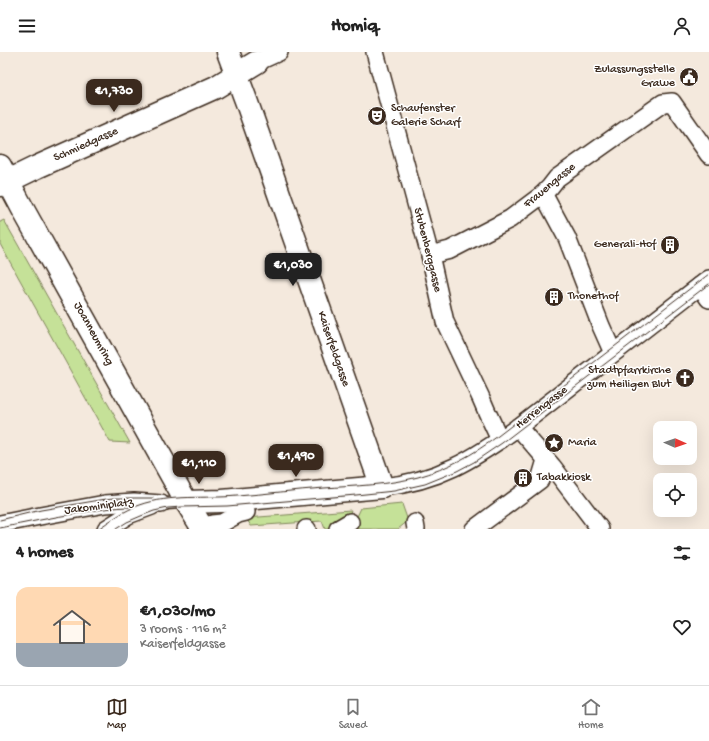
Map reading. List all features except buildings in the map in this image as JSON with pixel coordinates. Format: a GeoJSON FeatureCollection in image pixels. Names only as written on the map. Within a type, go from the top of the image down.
{"type":"FeatureCollection","features":[{"type":"Feature","properties":{"kind":"street","name":"Kaiserfeldgasse"},"geometry":{"type":"LineString","coordinates":[[228,52],[382,487]]}},
{"type":"Feature","properties":{"kind":"street","name":"Schmiedgasse"},"geometry":{"type":"LineString","coordinates":[[3,177],[37,167],[216,87],[257,62],[279,52]]}},
{"type":"Feature","properties":{"kind":"street","name":"Stubenberggasse"},"geometry":{"type":"LineString","coordinates":[[375,52],[430,256],[445,322],[500,440]]}},
{"type":"Feature","properties":{"kind":"street","name":"Frauengasse"},"geometry":{"type":"LineString","coordinates":[[430,256],[450,250],[510,219],[542,195],[557,178],[663,103],[672,102],[709,155]]}},
{"type":"Feature","properties":{"kind":"street","name":"Joanneumring"},"geometry":{"type":"LineString","coordinates":[[3,177],[25,213],[186,502],[217,523]]}},
{"type":"Feature","properties":{"kind":"street"},"geometry":{"type":"LineString","coordinates":[[542,195],[546,199],[567,238],[613,353]]}},
{"type":"Feature","properties":{"kind":"street","name":"Herrengasse"},"geometry":{"type":"LineString","coordinates":[[382,487],[424,480],[452,469],[475,456],[518,427],[613,353],[706,288]]}},
{"type":"Feature","properties":{"kind":"street"},"geometry":{"type":"LineString","coordinates":[[518,427],[600,529]]}},
{"type":"Feature","properties":{"kind":"street"},"geometry":{"type":"LineString","coordinates":[[474,529],[540,480],[546,460]]}},
{"type":"Feature","properties":{"kind":"street"},"geometry":{"type":"LineString","coordinates":[[186,502],[222,501],[382,487]]}},
{"type":"Feature","properties":{"kind":"street","name":"Jakominiplatz"},"geometry":{"type":"LineString","coordinates":[[0,524],[105,504],[134,502],[161,504]]}},
{"type":"Feature","properties":{"kind":"street","name":"Jakominiplatz"},"geometry":{"type":"LineString","coordinates":[[106,529],[128,515],[161,504]]}},
{"type":"Feature","properties":{"kind":"street"},"geometry":{"type":"LineString","coordinates":[[217,523],[246,512]]}},
{"type":"Feature","properties":{"kind":"lane"},"geometry":{"type":"LineString","coordinates":[[161,504],[186,502]]}},
{"type":"Feature","properties":{"kind":"green space"},"geometry":{"type":"Polygon","coordinates":[[[4,220],[130,443],[110,442],[0,244],[0,222],[4,220]]]}},
{"type":"Feature","properties":{"kind":"green space"},"geometry":{"type":"Polygon","coordinates":[[[402,504],[408,521],[398,529],[355,529],[353,525],[361,508],[402,504]]]}},
{"type":"Feature","properties":{"kind":"green space"},"geometry":{"type":"Polygon","coordinates":[[[351,510],[347,521],[329,529],[325,529],[322,521],[251,526],[246,518],[351,510]]]}},
{"type":"Feature","properties":{"kind":"tram line"},"geometry":{"type":"LineString","coordinates":[[98,529],[134,507],[164,499],[225,497],[371,485],[407,480],[439,470],[470,455],[498,436],[709,274]]}},
{"type":"Feature","properties":{"kind":"tram line"},"geometry":{"type":"LineString","coordinates":[[116,529],[141,516],[168,508],[227,506],[394,491],[425,484],[457,471],[474,462],[502,443],[709,284]]}},
{"type":"Feature","properties":{"kind":"tram line"},"geometry":{"type":"LineString","coordinates":[[0,520],[41,510],[106,499],[153,498]]}},
{"type":"Feature","properties":{"kind":"tram line"},"geometry":{"type":"LineString","coordinates":[[0,528],[93,511],[132,507]]}},
{"type":"Feature","properties":{"kind":"place","name":"Zulassungsstelle Grawe"},"geometry":{"type":"Point","coordinates":[689,77]}},
{"type":"Feature","properties":{"kind":"place","name":"Schaufenster Galerie Scharf"},"geometry":{"type":"Point","coordinates":[377,116]}},
{"type":"Feature","properties":{"kind":"place","name":"Generali-Hof"},"geometry":{"type":"Point","coordinates":[670,245]}},
{"type":"Feature","properties":{"kind":"place","name":"Thonethof"},"geometry":{"type":"Point","coordinates":[554,297]}},
{"type":"Feature","properties":{"kind":"place","name":"Stadtpfarrkirche zum Heiligen Blut"},"geometry":{"type":"Point","coordinates":[685,378]}},
{"type":"Feature","properties":{"kind":"place","name":"Maria"},"geometry":{"type":"Point","coordinates":[554,443]}},
{"type":"Feature","properties":{"kind":"place","name":"Tabakkiosk"},"geometry":{"type":"Point","coordinates":[523,478]}}]}
